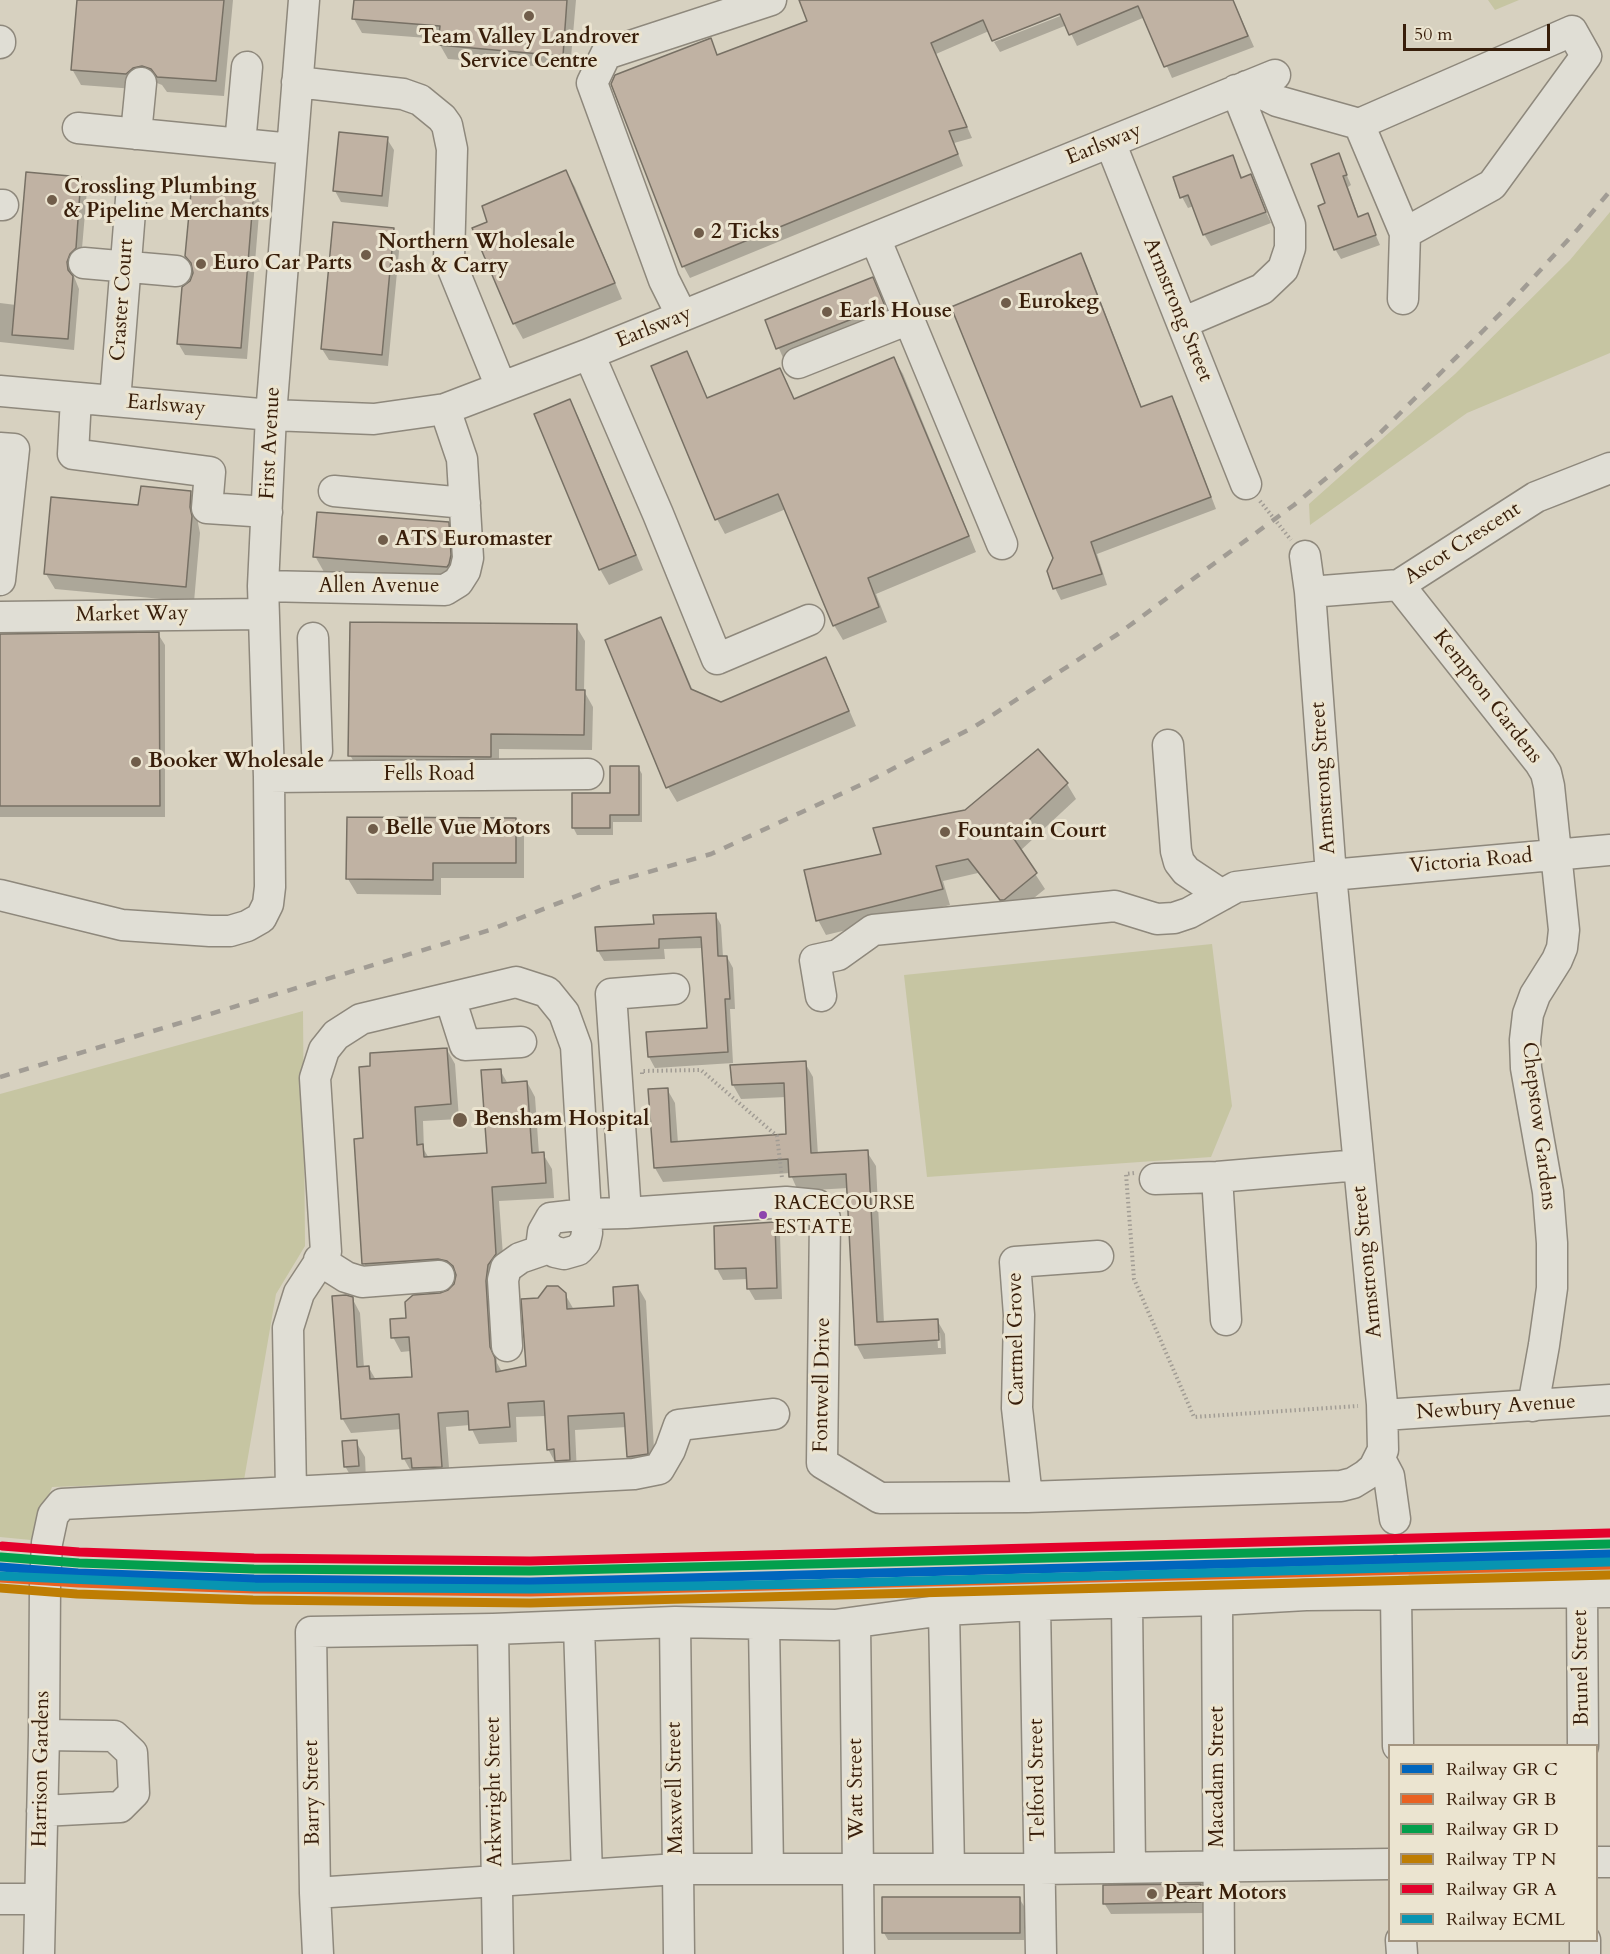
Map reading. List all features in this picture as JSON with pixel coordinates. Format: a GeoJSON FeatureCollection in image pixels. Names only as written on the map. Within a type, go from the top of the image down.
{"type":"FeatureCollection","features":[{"type":"Feature","properties":{"kind":"street","name":"First Avenue"},"geometry":{"type":"LineString","coordinates":[[0,895],[122,925],[210,932],[230,931],[247,926],[261,918],[268,904],[270,887],[269,777],[263,600],[271,415],[304,0]]}},
{"type":"Feature","properties":{"kind":"street"},"geometry":{"type":"LineString","coordinates":[[681,316],[664,280],[592,83],[606,54],[771,0]]}},
{"type":"Feature","properties":{"kind":"street"},"geometry":{"type":"LineString","coordinates":[[1241,88],[1277,101],[1359,124],[1572,31],[1586,56],[1492,185],[1405,233]]}},
{"type":"Feature","properties":{"kind":"street"},"geometry":{"type":"LineString","coordinates":[[240,144],[247,67]]}},
{"type":"Feature","properties":{"kind":"street","name":"Earlsway"},"geometry":{"type":"LineString","coordinates":[[0,391],[271,415],[374,419],[445,409],[589,354],[1275,75]]}},
{"type":"Feature","properties":{"kind":"street"},"geometry":{"type":"LineString","coordinates":[[297,82],[402,94],[420,100],[447,125],[452,149],[449,259],[501,387]]}},
{"type":"Feature","properties":{"kind":"street"},"geometry":{"type":"LineString","coordinates":[[136,134],[141,83]]}},
{"type":"Feature","properties":{"kind":"street"},"geometry":{"type":"LineString","coordinates":[[1182,322],[1262,290],[1283,269],[1290,248],[1290,225],[1241,88]]}},
{"type":"Feature","properties":{"kind":"street"},"geometry":{"type":"LineString","coordinates":[[1359,124],[1405,233],[1403,299]]}},
{"type":"Feature","properties":{"kind":"street"},"geometry":{"type":"LineString","coordinates":[[78,128],[292,150]]}},
{"type":"Feature","properties":{"kind":"street","name":"Armstrong Street"},"geometry":{"type":"LineString","coordinates":[[1110,142],[1246,484]]}},
{"type":"Feature","properties":{"kind":"street","name":"Craster Court"},"geometry":{"type":"LineString","coordinates":[[115,401],[131,199]]}},
{"type":"Feature","properties":{"kind":"street"},"geometry":{"type":"LineString","coordinates":[[875,238],[1002,544]]}},
{"type":"Feature","properties":{"kind":"street"},"geometry":{"type":"LineString","coordinates":[[84,263],[176,271]]}},
{"type":"Feature","properties":{"kind":"street"},"geometry":{"type":"LineString","coordinates":[[798,363],[909,319]]}},
{"type":"Feature","properties":{"kind":"street"},"geometry":{"type":"LineString","coordinates":[[589,354],[717,659],[809,620]]}},
{"type":"Feature","properties":{"kind":"street"},"geometry":{"type":"LineString","coordinates":[[76,398],[73,454],[210,472],[207,508],[267,512]]}},
{"type":"Feature","properties":{"kind":"street","name":"Allen Avenue"},"geometry":{"type":"LineString","coordinates":[[263,600],[445,590],[458,582],[465,571],[468,558],[462,459],[445,409]]}},
{"type":"Feature","properties":{"kind":"street"},"geometry":{"type":"LineString","coordinates":[[0,448],[14,449],[0,580]]}},
{"type":"Feature","properties":{"kind":"street","name":"Ascot Crescent"},"geometry":{"type":"LineString","coordinates":[[1310,592],[1400,585],[1536,497],[1610,468]]}},
{"type":"Feature","properties":{"kind":"street"},"geometry":{"type":"LineString","coordinates":[[334,491],[465,503]]}},
{"type":"Feature","properties":{"kind":"street","name":"Armstrong Street"},"geometry":{"type":"LineString","coordinates":[[1305,556],[1310,592],[1331,875],[1383,1415],[1384,1442],[1380,1459]]}},
{"type":"Feature","properties":{"kind":"street","name":"Kempton Gardens"},"geometry":{"type":"LineString","coordinates":[[1400,585],[1546,773],[1558,854]]}},
{"type":"Feature","properties":{"kind":"street","name":"Market Way"},"geometry":{"type":"LineString","coordinates":[[0,617],[263,600]]}},
{"type":"Feature","properties":{"kind":"street"},"geometry":{"type":"LineString","coordinates":[[313,638],[317,751]]}},
{"type":"Feature","properties":{"kind":"street"},"geometry":{"type":"LineString","coordinates":[[267,714],[315,711]]}},
{"type":"Feature","properties":{"kind":"street"},"geometry":{"type":"LineString","coordinates":[[1168,745],[1176,851],[1179,862],[1186,871],[1222,895]]}},
{"type":"Feature","properties":{"kind":"street","name":"Fells Road"},"geometry":{"type":"LineString","coordinates":[[269,777],[588,774]]}},
{"type":"Feature","properties":{"kind":"street","name":"Victoria Road"},"geometry":{"type":"LineString","coordinates":[[821,996],[815,960],[838,955],[873,930],[1115,906],[1157,919],[1174,918],[1189,913],[1236,887],[1331,875],[1610,850]]}},
{"type":"Feature","properties":{"kind":"street","name":"Chepstow Gardens"},"geometry":{"type":"LineString","coordinates":[[1533,1406],[1545,1345],[1550,1300],[1552,1243],[1548,1192],[1526,1068],[1525,1040],[1528,1014],[1535,995],[1562,948],[1564,930],[1558,854]]}},
{"type":"Feature","properties":{"kind":"street"},"geometry":{"type":"LineString","coordinates":[[507,1346],[503,1280],[506,1268],[520,1257],[549,1248],[564,1254],[578,1250],[585,1242],[587,1233],[576,1046],[564,1012],[547,992],[516,982],[361,1019],[336,1035],[324,1050],[315,1078],[326,1252],[299,1293],[288,1328],[291,1491],[634,1474],[659,1469],[670,1450],[679,1425],[774,1414]]}},
{"type":"Feature","properties":{"kind":"street"},"geometry":{"type":"LineString","coordinates":[[626,1213],[610,994],[674,989]]}},
{"type":"Feature","properties":{"kind":"street"},"geometry":{"type":"LineString","coordinates":[[450,998],[465,1045],[521,1042]]}},
{"type":"Feature","properties":{"kind":"street"},"geometry":{"type":"LineString","coordinates":[[1155,1179],[1217,1177],[1359,1166]]}},
{"type":"Feature","properties":{"kind":"street"},"geometry":{"type":"LineString","coordinates":[[1217,1177],[1226,1320]]}},
{"type":"Feature","properties":{"kind":"street","name":"Fontwell Drive"},"geometry":{"type":"LineString","coordinates":[[586,1214],[786,1202],[817,1205],[825,1218],[822,1463],[880,1498],[1027,1497],[1341,1486],[1353,1483],[1366,1475],[1380,1459]]}},
{"type":"Feature","properties":{"kind":"street","name":"Cartmel Grove"},"geometry":{"type":"LineString","coordinates":[[1027,1497],[1017,1408],[1019,1316],[1016,1262],[1098,1256]]}},
{"type":"Feature","properties":{"kind":"street"},"geometry":{"type":"LineString","coordinates":[[319,1260],[346,1277],[362,1282],[440,1276]]}},
{"type":"Feature","properties":{"kind":"street","name":"Newbury Avenue"},"geometry":{"type":"LineString","coordinates":[[1383,1415],[1610,1400]]}},
{"type":"Feature","properties":{"kind":"street"},"geometry":{"type":"LineString","coordinates":[[1380,1459],[1389,1476],[1395,1519]]}},
{"type":"Feature","properties":{"kind":"street","name":"Harrison Gardens"},"geometry":{"type":"LineString","coordinates":[[39,1954],[45,1585],[47,1543],[53,1515],[62,1504],[291,1491]]}},
{"type":"Feature","properties":{"kind":"street"},"geometry":{"type":"LineString","coordinates":[[493,1629],[675,1622],[835,1625],[944,1610],[1035,1605],[1306,1595],[1596,1591]]}},
{"type":"Feature","properties":{"kind":"street","name":"Brunel Street"},"geometry":{"type":"LineString","coordinates":[[1583,1744],[1596,1591]]}},
{"type":"Feature","properties":{"kind":"street"},"geometry":{"type":"LineString","coordinates":[[1396,1595],[1398,1744]]}},
{"type":"Feature","properties":{"kind":"street","name":"Macadam Street"},"geometry":{"type":"LineString","coordinates":[[1217,1600],[1219,1954]]}},
{"type":"Feature","properties":{"kind":"street"},"geometry":{"type":"LineString","coordinates":[[1127,1603],[1130,1867]]}},
{"type":"Feature","properties":{"kind":"street","name":"Telford Street"},"geometry":{"type":"LineString","coordinates":[[1035,1605],[1041,1954]]}},
{"type":"Feature","properties":{"kind":"street"},"geometry":{"type":"LineString","coordinates":[[944,1610],[949,1869]]}},
{"type":"Feature","properties":{"kind":"street","name":"Maxwell Street"},"geometry":{"type":"LineString","coordinates":[[675,1622],[680,1954]]}},
{"type":"Feature","properties":{"kind":"street","name":"Watt Street"},"geometry":{"type":"LineString","coordinates":[[855,1623],[859,1954]]}},
{"type":"Feature","properties":{"kind":"street"},"geometry":{"type":"LineString","coordinates":[[764,1624],[768,1869]]}},
{"type":"Feature","properties":{"kind":"street"},"geometry":{"type":"LineString","coordinates":[[579,1626],[586,1875]]}},
{"type":"Feature","properties":{"kind":"street","name":"Barry Street"},"geometry":{"type":"LineString","coordinates":[[318,1954],[311,1632],[493,1629]]}},
{"type":"Feature","properties":{"kind":"street","name":"Arkwright Street"},"geometry":{"type":"LineString","coordinates":[[493,1629],[498,1954]]}},
{"type":"Feature","properties":{"kind":"street"},"geometry":{"type":"LineString","coordinates":[[42,1811],[120,1807],[134,1793],[132,1753],[114,1736],[44,1735]]}},
{"type":"Feature","properties":{"kind":"street"},"geometry":{"type":"LineString","coordinates":[[315,1893],[677,1869],[1040,1869],[1388,1864]]}},
{"type":"Feature","properties":{"kind":"street"},"geometry":{"type":"LineString","coordinates":[[0,1899],[39,1899]]}},
{"type":"Feature","properties":{"kind":"path"},"geometry":{"type":"LineString","coordinates":[[1246,484],[1305,556]]}},
{"type":"Feature","properties":{"kind":"path"},"geometry":{"type":"LineString","coordinates":[[618,1090],[642,1087],[642,1071],[701,1070],[777,1136],[786,1202]]}},
{"type":"Feature","properties":{"kind":"path"},"geometry":{"type":"LineString","coordinates":[[1395,1519],[1396,1595]]}},
{"type":"Feature","properties":{"kind":"green space"},"geometry":{"type":"Polygon","coordinates":[[[1488,0],[1519,0],[1495,10],[1488,0]]]}},
{"type":"Feature","properties":{"kind":"green space"},"geometry":{"type":"Polygon","coordinates":[[[1610,212],[1610,353],[1467,413],[1310,525],[1309,504],[1455,374],[1570,260],[1610,212]]]}},
{"type":"Feature","properties":{"kind":"green space"},"geometry":{"type":"Polygon","coordinates":[[[1212,944],[1232,1106],[1211,1157],[927,1177],[904,975],[1212,944]]]}},
{"type":"Feature","properties":{"kind":"green space"},"geometry":{"type":"Polygon","coordinates":[[[303,1011],[305,1246],[276,1294],[244,1480],[52,1487],[31,1540],[0,1537],[0,1094],[303,1011]]]}},
{"type":"Feature","properties":{"kind":"green space"},"geometry":{"type":"Polygon","coordinates":[[[1610,1565],[1610,1585],[1408,1585],[1409,1570],[1610,1565]]]}},
{"type":"Feature","properties":{"kind":"building"},"geometry":{"type":"Polygon","coordinates":[[[77,0],[224,0],[216,81],[157,77],[151,69],[142,66],[133,68],[126,74],[71,70],[77,0]]]}},
{"type":"Feature","properties":{"kind":"building"},"geometry":{"type":"Polygon","coordinates":[[[354,0],[567,0],[563,56],[438,45],[440,26],[352,19],[354,0]]]}},
{"type":"Feature","properties":{"kind":"building"},"geometry":{"type":"Polygon","coordinates":[[[799,0],[1233,0],[1248,36],[1164,67],[1138,6],[1069,35],[1060,14],[992,41],[983,20],[931,43],[967,127],[949,131],[958,154],[682,267],[611,84],[615,75],[711,38],[717,55],[807,21],[799,0]]]}},
{"type":"Feature","properties":{"kind":"building"},"geometry":{"type":"Polygon","coordinates":[[[339,132],[388,137],[382,196],[333,191],[339,132]]]}},
{"type":"Feature","properties":{"kind":"building"},"geometry":{"type":"Polygon","coordinates":[[[1339,153],[1347,175],[1343,176],[1358,217],[1368,213],[1376,235],[1334,250],[1318,206],[1325,203],[1311,164],[1339,153]]]}},
{"type":"Feature","properties":{"kind":"building"},"geometry":{"type":"Polygon","coordinates":[[[1233,155],[1241,178],[1251,174],[1266,212],[1203,235],[1188,195],[1180,198],[1173,177],[1233,155]]]}},
{"type":"Feature","properties":{"kind":"building"},"geometry":{"type":"Polygon","coordinates":[[[566,170],[615,283],[513,324],[472,228],[487,222],[482,206],[566,170]]]}},
{"type":"Feature","properties":{"kind":"building"},"geometry":{"type":"Polygon","coordinates":[[[26,172],[81,177],[76,248],[70,254],[67,262],[68,270],[73,276],[68,339],[12,335],[26,172]]]}},
{"type":"Feature","properties":{"kind":"building"},"geometry":{"type":"Polygon","coordinates":[[[192,182],[254,189],[241,348],[177,344],[182,287],[190,281],[193,273],[191,263],[185,256],[192,182]]]}},
{"type":"Feature","properties":{"kind":"building"},"geometry":{"type":"Polygon","coordinates":[[[333,222],[394,228],[382,355],[321,349],[333,222]]]}},
{"type":"Feature","properties":{"kind":"building"},"geometry":{"type":"Polygon","coordinates":[[[1081,253],[1141,407],[1172,396],[1211,497],[1091,542],[1102,574],[1053,589],[1047,571],[1053,558],[951,307],[1081,253]]]}},
{"type":"Feature","properties":{"kind":"building","name":"Earls House"},"geometry":{"type":"Polygon","coordinates":[[[873,277],[885,306],[776,349],[765,320],[873,277]]]}},
{"type":"Feature","properties":{"kind":"building"},"geometry":{"type":"Polygon","coordinates":[[[687,351],[707,398],[780,368],[794,399],[894,357],[969,536],[868,578],[879,607],[833,626],[778,494],[715,520],[651,366],[687,351]]]}},
{"type":"Feature","properties":{"kind":"building"},"geometry":{"type":"Polygon","coordinates":[[[570,399],[636,555],[599,570],[534,414],[570,399]]]}},
{"type":"Feature","properties":{"kind":"building"},"geometry":{"type":"Polygon","coordinates":[[[141,486],[191,491],[192,516],[186,587],[44,574],[51,497],[138,505],[141,486]]]}},
{"type":"Feature","properties":{"kind":"building","name":"ATS Euromaster"},"geometry":{"type":"Polygon","coordinates":[[[317,512],[449,522],[451,555],[449,564],[447,567],[313,557],[317,512]]]}},
{"type":"Feature","properties":{"kind":"building"},"geometry":{"type":"Polygon","coordinates":[[[661,617],[691,689],[721,702],[826,657],[849,711],[666,788],[605,640],[661,617]]]}},
{"type":"Feature","properties":{"kind":"building"},"geometry":{"type":"Polygon","coordinates":[[[350,622],[577,624],[576,690],[585,690],[584,735],[491,734],[491,757],[348,756],[350,622]]]}},
{"type":"Feature","properties":{"kind":"building"},"geometry":{"type":"Polygon","coordinates":[[[159,632],[160,806],[0,806],[0,634],[159,632]]]}},
{"type":"Feature","properties":{"kind":"building","name":"Fountain Court"},"geometry":{"type":"Polygon","coordinates":[[[1038,749],[1068,783],[1012,836],[1037,873],[1004,900],[1000,900],[968,859],[936,866],[943,889],[816,921],[804,870],[881,854],[873,828],[965,810],[1038,749]]]}},
{"type":"Feature","properties":{"kind":"building"},"geometry":{"type":"Polygon","coordinates":[[[610,766],[639,766],[639,815],[610,815],[610,828],[572,828],[572,793],[610,793],[610,766]]]}},
{"type":"Feature","properties":{"kind":"building"},"geometry":{"type":"Polygon","coordinates":[[[347,817],[516,818],[516,863],[433,863],[433,880],[346,879],[347,817]]]}},
{"type":"Feature","properties":{"kind":"building"},"geometry":{"type":"Polygon","coordinates":[[[716,913],[718,956],[727,956],[730,999],[725,999],[728,1052],[648,1057],[646,1032],[707,1028],[701,937],[659,939],[659,948],[597,951],[595,927],[654,924],[653,915],[716,913]]]}},
{"type":"Feature","properties":{"kind":"building"},"geometry":{"type":"Polygon","coordinates":[[[447,1048],[451,1104],[415,1107],[417,1145],[423,1144],[424,1157],[487,1153],[481,1070],[501,1069],[502,1083],[527,1081],[532,1153],[544,1152],[546,1183],[492,1187],[496,1254],[488,1265],[486,1281],[490,1347],[495,1358],[496,1372],[526,1366],[521,1299],[538,1298],[547,1286],[558,1286],[566,1293],[567,1309],[614,1306],[613,1287],[638,1285],[648,1454],[627,1457],[624,1413],[568,1416],[570,1460],[555,1461],[554,1449],[547,1450],[544,1401],[508,1403],[510,1427],[469,1430],[468,1411],[438,1413],[442,1467],[412,1468],[411,1458],[402,1459],[399,1414],[341,1419],[332,1296],[353,1297],[357,1367],[369,1366],[370,1379],[412,1377],[409,1337],[391,1338],[390,1319],[406,1318],[405,1302],[413,1295],[440,1293],[448,1290],[454,1284],[456,1275],[453,1266],[447,1261],[438,1259],[362,1264],[354,1139],[363,1138],[359,1067],[370,1066],[370,1053],[447,1048]]]}},
{"type":"Feature","properties":{"kind":"building"},"geometry":{"type":"Polygon","coordinates":[[[806,1061],[811,1153],[868,1150],[877,1322],[938,1319],[939,1340],[855,1345],[846,1174],[789,1177],[788,1159],[654,1168],[648,1089],[668,1088],[671,1142],[786,1134],[784,1083],[732,1085],[730,1065],[806,1061]]]}},
{"type":"Feature","properties":{"kind":"building"},"geometry":{"type":"Polygon","coordinates":[[[775,1222],[777,1288],[747,1289],[746,1268],[715,1269],[714,1226],[775,1222]]]}},
{"type":"Feature","properties":{"kind":"building"},"geometry":{"type":"Polygon","coordinates":[[[357,1440],[359,1466],[344,1467],[342,1441],[357,1440]]]}},
{"type":"Feature","properties":{"kind":"building"},"geometry":{"type":"Polygon","coordinates":[[[1201,1884],[1201,1902],[1103,1904],[1103,1885],[1201,1884]]]}},
{"type":"Feature","properties":{"kind":"building"},"geometry":{"type":"Polygon","coordinates":[[[882,1897],[1020,1897],[1020,1933],[882,1933],[882,1897]]]}},
{"type":"Feature","properties":{"kind":"railway"},"geometry":{"type":"LineString","coordinates":[[0,1077],[490,930],[607,884],[711,854],[869,781],[974,727],[1118,634],[1294,505],[1378,435],[1502,312],[1610,191]]}},
{"type":"Feature","properties":{"kind":"transit line"},"geometry":{"type":"LineString","coordinates":[[2,1546],[79,1552],[254,1558],[530,1561],[1609,1533]]}},
{"type":"Feature","properties":{"kind":"transit line"},"geometry":{"type":"LineString","coordinates":[[1,1557],[79,1563],[254,1569],[530,1571],[1610,1544]]}},
{"type":"Feature","properties":{"kind":"transit line"},"geometry":{"type":"LineString","coordinates":[[0,1567],[78,1573],[254,1579],[530,1582],[1610,1554]]}},
{"type":"Feature","properties":{"kind":"transit line"},"geometry":{"type":"LineString","coordinates":[[0,1578],[254,1589],[530,1592],[1610,1565]]}},
{"type":"Feature","properties":{"kind":"transit line"},"geometry":{"type":"LineString","coordinates":[[0,1588],[77,1594],[253,1600],[530,1603],[1610,1575]]}},
{"type":"Feature","properties":{"kind":"rail line","name":"ECML"},"geometry":{"type":"LineString","coordinates":[[0,1576],[255,1587],[530,1589],[805,1584],[1610,1562]]}},
{"type":"Feature","properties":{"kind":"place","name":"Team Valley Landrover Service Centre"},"geometry":{"type":"Point","coordinates":[529,16]}},
{"type":"Feature","properties":{"kind":"place","name":"Crossling Plumbing & Pipeline Merchants"},"geometry":{"type":"Point","coordinates":[52,200]}},
{"type":"Feature","properties":{"kind":"place","name":"2 Ticks"},"geometry":{"type":"Point","coordinates":[699,233]}},
{"type":"Feature","properties":{"kind":"place","name":"Northern Wholesale Cash & Carry"},"geometry":{"type":"Point","coordinates":[366,255]}},
{"type":"Feature","properties":{"kind":"place","name":"Euro Car Parts"},"geometry":{"type":"Point","coordinates":[201,264]}},
{"type":"Feature","properties":{"kind":"place","name":"Eurokeg"},"geometry":{"type":"Point","coordinates":[1006,303]}},
{"type":"Feature","properties":{"kind":"place","name":"Earls House"},"geometry":{"type":"Point","coordinates":[827,312]}},
{"type":"Feature","properties":{"kind":"place","name":"ATS Euromaster"},"geometry":{"type":"Point","coordinates":[383,540]}},
{"type":"Feature","properties":{"kind":"place","name":"Booker Wholesale"},"geometry":{"type":"Point","coordinates":[136,762]}},
{"type":"Feature","properties":{"kind":"place","name":"Belle Vue Motors"},"geometry":{"type":"Point","coordinates":[373,829]}},
{"type":"Feature","properties":{"kind":"place","name":"Fountain Court"},"geometry":{"type":"Point","coordinates":[945,832]}},
{"type":"Feature","properties":{"kind":"place","name":"Bensham Hospital"},"geometry":{"type":"Point","coordinates":[460,1120]}},
{"type":"Feature","properties":{"kind":"place","name":"RACECOURSE ESTATE"},"geometry":{"type":"Point","coordinates":[763,1215]}},
{"type":"Feature","properties":{"kind":"place","name":"Peart Motors"},"geometry":{"type":"Point","coordinates":[1152,1894]}}]}
